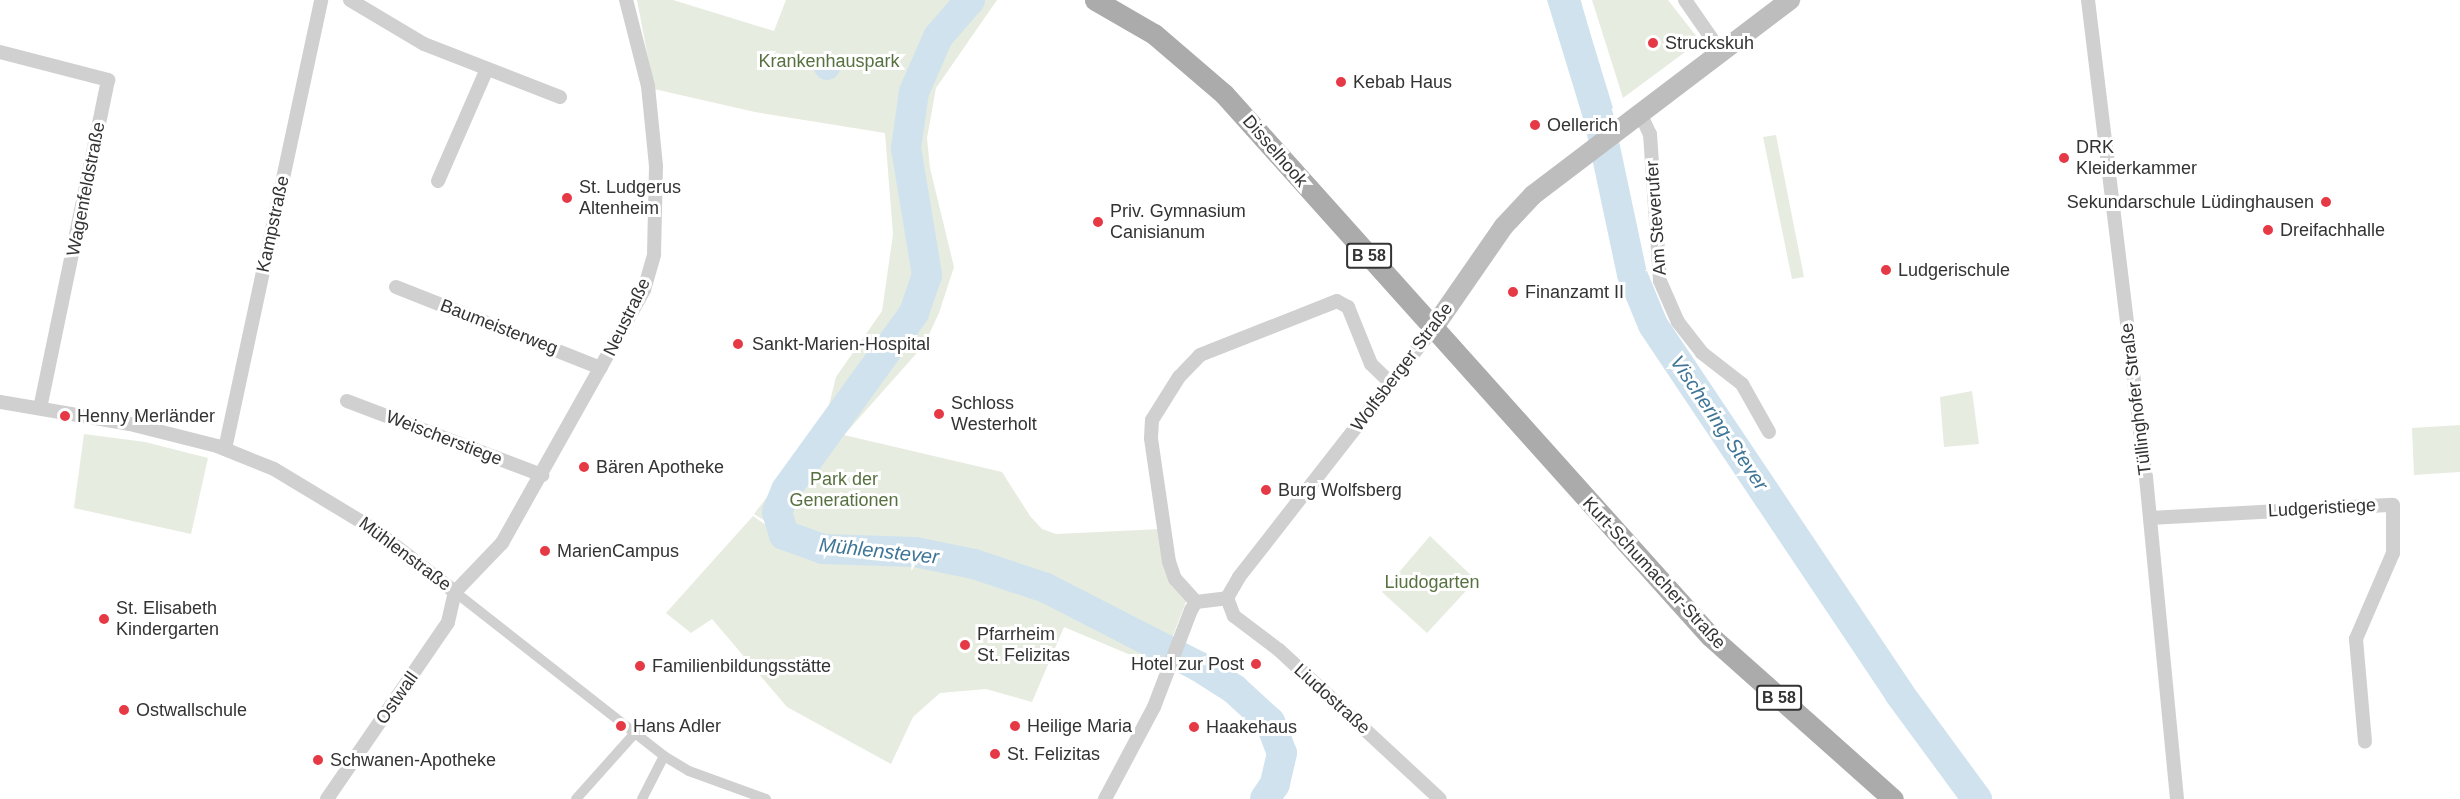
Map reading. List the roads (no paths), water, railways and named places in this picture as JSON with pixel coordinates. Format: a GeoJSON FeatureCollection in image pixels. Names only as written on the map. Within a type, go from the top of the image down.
{"type":"FeatureCollection","features":[{"type":"Feature","properties":{"kind":"main road","name":"Disselhook"},"geometry":{"type":"LineString","coordinates":[[1095,0],[1163,41],[1224,94],[1434,327]]}},
{"type":"Feature","properties":{"kind":"main road","name":"Wolfsberger Straße"},"geometry":{"type":"LineString","coordinates":[[1434,327],[1504,226],[1533,195],[1790,0]]}},
{"type":"Feature","properties":{"kind":"main road","name":"Kurt-Schumacher-Straße"},"geometry":{"type":"LineString","coordinates":[[1434,327],[1710,636],[1893,799]]}},
{"type":"Feature","properties":{"kind":"street","name":"Kampstraße"},"geometry":{"type":"LineString","coordinates":[[225,449],[321,0]]}},
{"type":"Feature","properties":{"kind":"street"},"geometry":{"type":"LineString","coordinates":[[350,0],[424,44],[486,71],[560,97]]}},
{"type":"Feature","properties":{"kind":"street","name":"Neustraße"},"geometry":{"type":"LineString","coordinates":[[456,592],[502,543],[644,290],[654,254],[656,166],[650,101],[626,0]]}},
{"type":"Feature","properties":{"kind":"street"},"geometry":{"type":"LineString","coordinates":[[1685,0],[1721,52]]}},
{"type":"Feature","properties":{"kind":"street","name":"Tüllinghofer Straße"},"geometry":{"type":"LineString","coordinates":[[2088,0],[2150,518],[2177,799]]}},
{"type":"Feature","properties":{"kind":"street","name":"Wagenfeldstraße"},"geometry":{"type":"LineString","coordinates":[[0,52],[108,80],[40,407]]}},
{"type":"Feature","properties":{"kind":"street"},"geometry":{"type":"LineString","coordinates":[[438,181],[486,71]]}},
{"type":"Feature","properties":{"kind":"street","name":"Am Steverufer"},"geometry":{"type":"LineString","coordinates":[[1634,117],[1650,134],[1660,282],[1678,322],[1702,353],[1742,384],[1769,432]]}},
{"type":"Feature","properties":{"kind":"street","name":"Baumeisterweg"},"geometry":{"type":"LineString","coordinates":[[396,287],[601,368]]}},
{"type":"Feature","properties":{"kind":"street"},"geometry":{"type":"LineString","coordinates":[[1196,602],[1175,579],[1169,562],[1151,438],[1152,420],[1163,398],[1189,366],[1200,355],[1336,301],[1348,307],[1364,352],[1391,383]]}},
{"type":"Feature","properties":{"kind":"street","name":"Wolfsberger Straße"},"geometry":{"type":"LineString","coordinates":[[1227,598],[1239,577],[1434,327]]}},
{"type":"Feature","properties":{"kind":"street","name":"Weischerstiege"},"geometry":{"type":"LineString","coordinates":[[347,401],[542,475]]}},
{"type":"Feature","properties":{"kind":"street","name":"Mühlenstraße"},"geometry":{"type":"LineString","coordinates":[[0,402],[40,407],[225,449],[274,469],[343,510],[415,558],[664,756],[690,771],[766,799]]}},
{"type":"Feature","properties":{"kind":"street","name":"Ludgeristiege"},"geometry":{"type":"LineString","coordinates":[[2150,518],[2393,505],[2393,553],[2356,639],[2365,742]]}},
{"type":"Feature","properties":{"kind":"street","name":"Ostwall"},"geometry":{"type":"LineString","coordinates":[[327,799],[448,622],[456,592]]}},
{"type":"Feature","properties":{"kind":"street"},"geometry":{"type":"LineString","coordinates":[[1196,602],[1227,598]]}},
{"type":"Feature","properties":{"kind":"street","name":"Liudostraße"},"geometry":{"type":"LineString","coordinates":[[1227,598],[1234,616],[1287,657],[1440,799]]}},
{"type":"Feature","properties":{"kind":"street"},"geometry":{"type":"LineString","coordinates":[[1105,799],[1143,731],[1181,643],[1186,619],[1196,602]]}},
{"type":"Feature","properties":{"kind":"street"},"geometry":{"type":"LineString","coordinates":[[576,799],[636,732]]}},
{"type":"Feature","properties":{"kind":"street"},"geometry":{"type":"LineString","coordinates":[[642,799],[664,756]]}},
{"type":"Feature","properties":{"kind":"water"},"geometry":{"type":"Polygon","coordinates":[[[1547,0],[1580,0],[1613,108],[1586,128],[1547,0]]]}},
{"type":"Feature","properties":{"kind":"water"},"geometry":{"type":"Polygon","coordinates":[[[827,54],[836,58],[840,67],[836,76],[827,80],[818,76],[814,67],[818,58],[827,54]]]}},
{"type":"Feature","properties":{"kind":"waterway","name":"Mühlenstever"},"geometry":{"type":"LineString","coordinates":[[970,0],[938,37],[914,92],[906,148],[927,275],[914,313],[786,490],[777,512],[784,535],[823,549],[915,552],[974,564],[1046,588],[1198,666],[1234,689],[1270,722],[1282,753],[1275,784],[1265,799]]}},
{"type":"Feature","properties":{"kind":"waterway","name":"Vischering-Stever"},"geometry":{"type":"LineString","coordinates":[[1565,0],[1599,119],[1632,274],[1653,325],[1899,693],[1977,799]]}},
{"type":"Feature","properties":{"kind":"place","name":"Struckskuh"},"geometry":{"type":"Point","coordinates":[1653,43]}},
{"type":"Feature","properties":{"kind":"place","name":"Kebab Haus"},"geometry":{"type":"Point","coordinates":[1341,82]}},
{"type":"Feature","properties":{"kind":"place","name":"Oellerich"},"geometry":{"type":"Point","coordinates":[1535,125]}},
{"type":"Feature","properties":{"kind":"place","name":"DRK Kleiderkammer"},"geometry":{"type":"Point","coordinates":[2064,158]}},
{"type":"Feature","properties":{"kind":"place","name":"St. Ludgerus Altenheim"},"geometry":{"type":"Point","coordinates":[567,198]}},
{"type":"Feature","properties":{"kind":"place","name":"Sekundarschule Lüdinghausen"},"geometry":{"type":"Point","coordinates":[2326,202]}},
{"type":"Feature","properties":{"kind":"place","name":"Priv. Gymnasium Canisianum"},"geometry":{"type":"Point","coordinates":[1098,222]}},
{"type":"Feature","properties":{"kind":"place","name":"Dreifachhalle"},"geometry":{"type":"Point","coordinates":[2268,230]}},
{"type":"Feature","properties":{"kind":"place","name":"Ludgerischule"},"geometry":{"type":"Point","coordinates":[1886,270]}},
{"type":"Feature","properties":{"kind":"place","name":"Finanzamt II"},"geometry":{"type":"Point","coordinates":[1513,292]}},
{"type":"Feature","properties":{"kind":"place","name":"Sankt-Marien-Hospital"},"geometry":{"type":"Point","coordinates":[738,344]}},
{"type":"Feature","properties":{"kind":"place","name":"Schloss Westerholt"},"geometry":{"type":"Point","coordinates":[939,414]}},
{"type":"Feature","properties":{"kind":"place","name":"Henny Merländer"},"geometry":{"type":"Point","coordinates":[65,416]}},
{"type":"Feature","properties":{"kind":"place","name":"Bären Apotheke"},"geometry":{"type":"Point","coordinates":[584,467]}},
{"type":"Feature","properties":{"kind":"place","name":"Burg Wolfsberg"},"geometry":{"type":"Point","coordinates":[1266,490]}},
{"type":"Feature","properties":{"kind":"place","name":"MarienCampus"},"geometry":{"type":"Point","coordinates":[545,551]}},
{"type":"Feature","properties":{"kind":"place","name":"St. Elisabeth Kindergarten"},"geometry":{"type":"Point","coordinates":[104,619]}},
{"type":"Feature","properties":{"kind":"place","name":"Pfarrheim St. Felizitas"},"geometry":{"type":"Point","coordinates":[965,645]}},
{"type":"Feature","properties":{"kind":"place","name":"Hotel zur Post"},"geometry":{"type":"Point","coordinates":[1256,664]}},
{"type":"Feature","properties":{"kind":"place","name":"Familienbildungsstätte"},"geometry":{"type":"Point","coordinates":[640,666]}},
{"type":"Feature","properties":{"kind":"place","name":"Ostwallschule"},"geometry":{"type":"Point","coordinates":[124,710]}},
{"type":"Feature","properties":{"kind":"place","name":"Hans Adler"},"geometry":{"type":"Point","coordinates":[621,726]}},
{"type":"Feature","properties":{"kind":"place","name":"Heilige Maria"},"geometry":{"type":"Point","coordinates":[1015,726]}},
{"type":"Feature","properties":{"kind":"place","name":"Haakehaus"},"geometry":{"type":"Point","coordinates":[1194,727]}},
{"type":"Feature","properties":{"kind":"place","name":"St. Felizitas"},"geometry":{"type":"Point","coordinates":[995,754]}},
{"type":"Feature","properties":{"kind":"place","name":"Schwanen-Apotheke"},"geometry":{"type":"Point","coordinates":[318,760]}},
{"type":"Feature","properties":{"kind":"park label","name":"Krankenhauspark"},"geometry":{"type":"Point","coordinates":[829,61]}},
{"type":"Feature","properties":{"kind":"park label","name":"Park der Generationen"},"geometry":{"type":"Point","coordinates":[844,490]}},
{"type":"Feature","properties":{"kind":"park label","name":"Liudogarten"},"geometry":{"type":"Point","coordinates":[1432,582]}}]}
